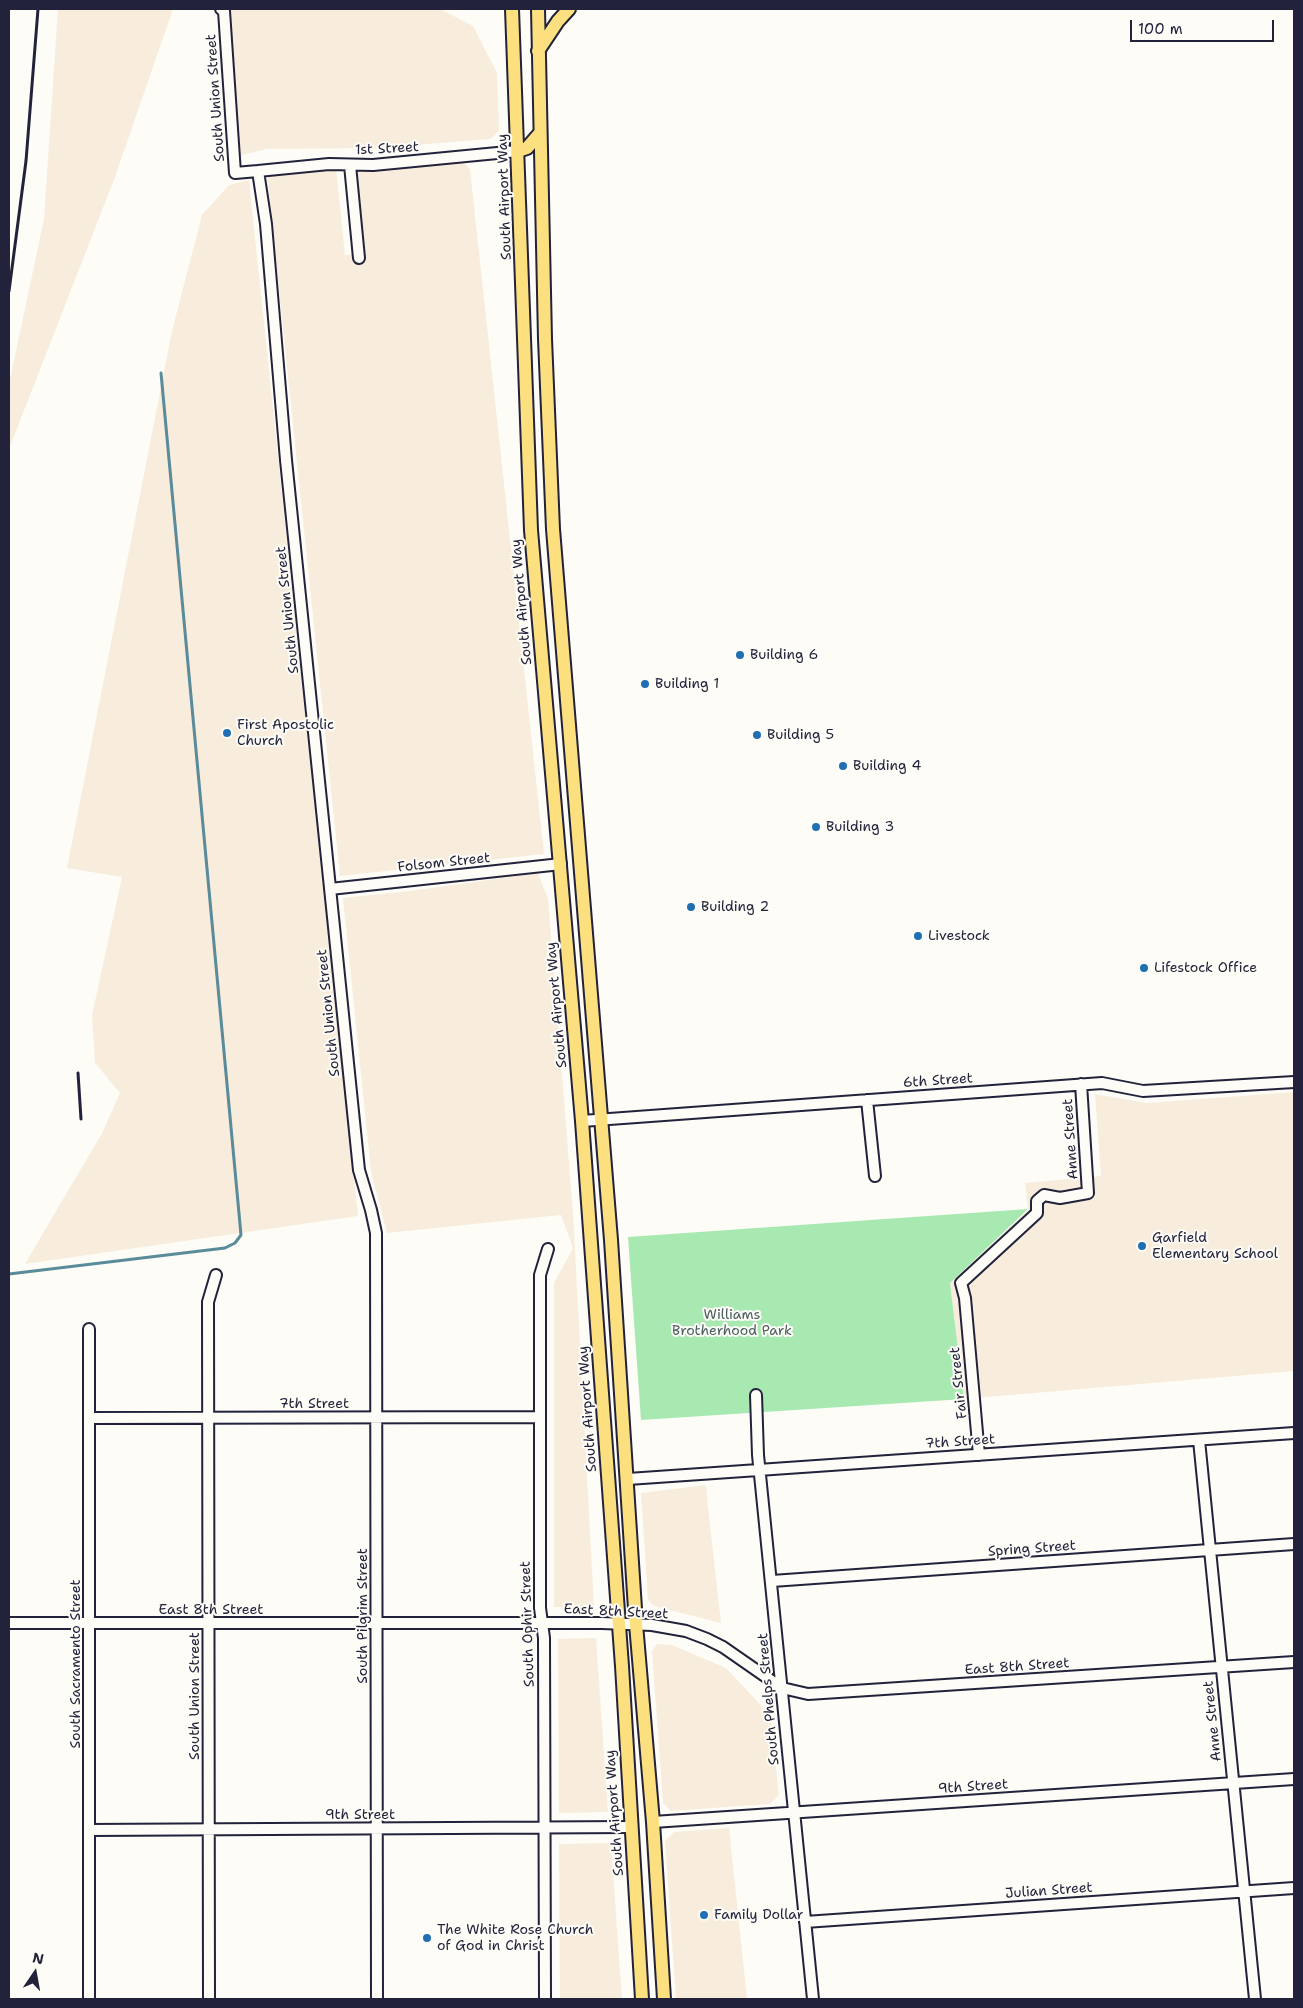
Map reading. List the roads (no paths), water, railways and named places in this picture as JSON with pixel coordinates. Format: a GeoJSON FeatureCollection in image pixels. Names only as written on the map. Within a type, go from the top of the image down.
{"type":"FeatureCollection","features":[{"type":"Feature","properties":{"kind":"main road","name":"South Airport Way"},"geometry":{"type":"LineString","coordinates":[[512,9],[531,530],[582,1121],[618,1623],[642,1999]]}},
{"type":"Feature","properties":{"kind":"main road"},"geometry":{"type":"LineString","coordinates":[[538,9],[540,133],[553,529],[602,1119],[628,1478],[636,1624],[654,1822],[664,1999]]}},
{"type":"Feature","properties":{"kind":"main road"},"geometry":{"type":"LineString","coordinates":[[538,51],[558,21],[569,9]]}},
{"type":"Feature","properties":{"kind":"main road"},"geometry":{"type":"LineString","coordinates":[[518,151],[527,148],[540,133]]}},
{"type":"Feature","properties":{"kind":"street","name":"South Union Street"},"geometry":{"type":"LineString","coordinates":[[220,9],[224,11],[235,173],[258,171],[268,240],[286,460],[359,1170],[376,1233]]}},
{"type":"Feature","properties":{"kind":"street","name":"1st Street"},"geometry":{"type":"LineString","coordinates":[[258,171],[373,165],[518,151]]}},
{"type":"Feature","properties":{"kind":"street"},"geometry":{"type":"LineString","coordinates":[[350,165],[359,258]]}},
{"type":"Feature","properties":{"kind":"street","name":"Folsom Street"},"geometry":{"type":"LineString","coordinates":[[330,889],[561,864]]}},
{"type":"Feature","properties":{"kind":"street","name":"6th Street"},"geometry":{"type":"LineString","coordinates":[[582,1121],[1081,1084],[1102,1083],[1143,1091],[1294,1082]]}},
{"type":"Feature","properties":{"kind":"street","name":"Anne Street"},"geometry":{"type":"LineString","coordinates":[[1081,1084],[1088,1193]]}},
{"type":"Feature","properties":{"kind":"street"},"geometry":{"type":"LineString","coordinates":[[867,1100],[875,1176]]}},
{"type":"Feature","properties":{"kind":"street","name":"Fair Street"},"geometry":{"type":"LineString","coordinates":[[979,1455],[965,1298],[961,1283],[1037,1213],[1037,1201],[1044,1195],[1060,1198],[1088,1193]]}},
{"type":"Feature","properties":{"kind":"street","name":"South Pilgrim Street"},"geometry":{"type":"LineString","coordinates":[[376,1233],[377,1999]]}},
{"type":"Feature","properties":{"kind":"street","name":"South Ophir Street"},"geometry":{"type":"LineString","coordinates":[[545,1999],[544,1638],[540,1608],[539,1417],[540,1275],[548,1249]]}},
{"type":"Feature","properties":{"kind":"street","name":"South Union Street"},"geometry":{"type":"LineString","coordinates":[[209,1999],[208,1302],[216,1274]]}},
{"type":"Feature","properties":{"kind":"street","name":"South Sacramento Street"},"geometry":{"type":"LineString","coordinates":[[89,1329],[90,1999]]}},
{"type":"Feature","properties":{"kind":"street","name":"South Phelps Street"},"geometry":{"type":"LineString","coordinates":[[756,1395],[755,1413],[760,1470],[812,1999]]}},
{"type":"Feature","properties":{"kind":"street","name":"7th Street"},"geometry":{"type":"LineString","coordinates":[[89,1418],[539,1417]]}},
{"type":"Feature","properties":{"kind":"street","name":"7th Street"},"geometry":{"type":"LineString","coordinates":[[628,1478],[1294,1433]]}},
{"type":"Feature","properties":{"kind":"street","name":"Anne Street"},"geometry":{"type":"LineString","coordinates":[[1198,1440],[1255,1999]]}},
{"type":"Feature","properties":{"kind":"street","name":"Spring Street"},"geometry":{"type":"LineString","coordinates":[[772,1581],[1294,1544]]}},
{"type":"Feature","properties":{"kind":"street","name":"East 8th Street"},"geometry":{"type":"LineString","coordinates":[[9,1623],[542,1622],[636,1624],[673,1628],[707,1639],[722,1647],[782,1688],[819,1694],[1294,1662]]}},
{"type":"Feature","properties":{"kind":"street","name":"9th Street"},"geometry":{"type":"LineString","coordinates":[[654,1822],[1294,1779]]}},
{"type":"Feature","properties":{"kind":"street","name":"9th Street"},"geometry":{"type":"LineString","coordinates":[[90,1830],[545,1829],[630,1827]]}},
{"type":"Feature","properties":{"kind":"street","name":"Julian Street"},"geometry":{"type":"LineString","coordinates":[[805,1922],[1294,1888]]}},
{"type":"Feature","properties":{"kind":"waterway"},"geometry":{"type":"LineString","coordinates":[[9,1274],[225,1248],[235,1243],[241,1235],[161,373]]}},
{"type":"Feature","properties":{"kind":"railway"},"geometry":{"type":"LineString","coordinates":[[9,291],[26,161],[38,9]]}},
{"type":"Feature","properties":{"kind":"railway"},"geometry":{"type":"LineString","coordinates":[[78,1073],[81,1119]]}},
{"type":"Feature","properties":{"kind":"place","name":"Building 6"},"geometry":{"type":"Point","coordinates":[740,655]}},
{"type":"Feature","properties":{"kind":"place","name":"Building 1"},"geometry":{"type":"Point","coordinates":[645,684]}},
{"type":"Feature","properties":{"kind":"place","name":"First Apostolic Church"},"geometry":{"type":"Point","coordinates":[227,733]}},
{"type":"Feature","properties":{"kind":"place","name":"Building 5"},"geometry":{"type":"Point","coordinates":[757,735]}},
{"type":"Feature","properties":{"kind":"place","name":"Building 4"},"geometry":{"type":"Point","coordinates":[843,766]}},
{"type":"Feature","properties":{"kind":"place","name":"Building 3"},"geometry":{"type":"Point","coordinates":[816,827]}},
{"type":"Feature","properties":{"kind":"place","name":"Building 2"},"geometry":{"type":"Point","coordinates":[691,907]}},
{"type":"Feature","properties":{"kind":"place","name":"Livestock"},"geometry":{"type":"Point","coordinates":[918,936]}},
{"type":"Feature","properties":{"kind":"place","name":"Lifestock Office"},"geometry":{"type":"Point","coordinates":[1144,968]}},
{"type":"Feature","properties":{"kind":"place","name":"Garfield Elementary School"},"geometry":{"type":"Point","coordinates":[1142,1246]}},
{"type":"Feature","properties":{"kind":"place","name":"Family Dollar"},"geometry":{"type":"Point","coordinates":[704,1915]}},
{"type":"Feature","properties":{"kind":"place","name":"The White Rose Church of God in Christ"},"geometry":{"type":"Point","coordinates":[427,1938]}},
{"type":"Feature","properties":{"kind":"park label","name":"Williams Brotherhood Park"},"geometry":{"type":"Point","coordinates":[732,1324]}}]}
